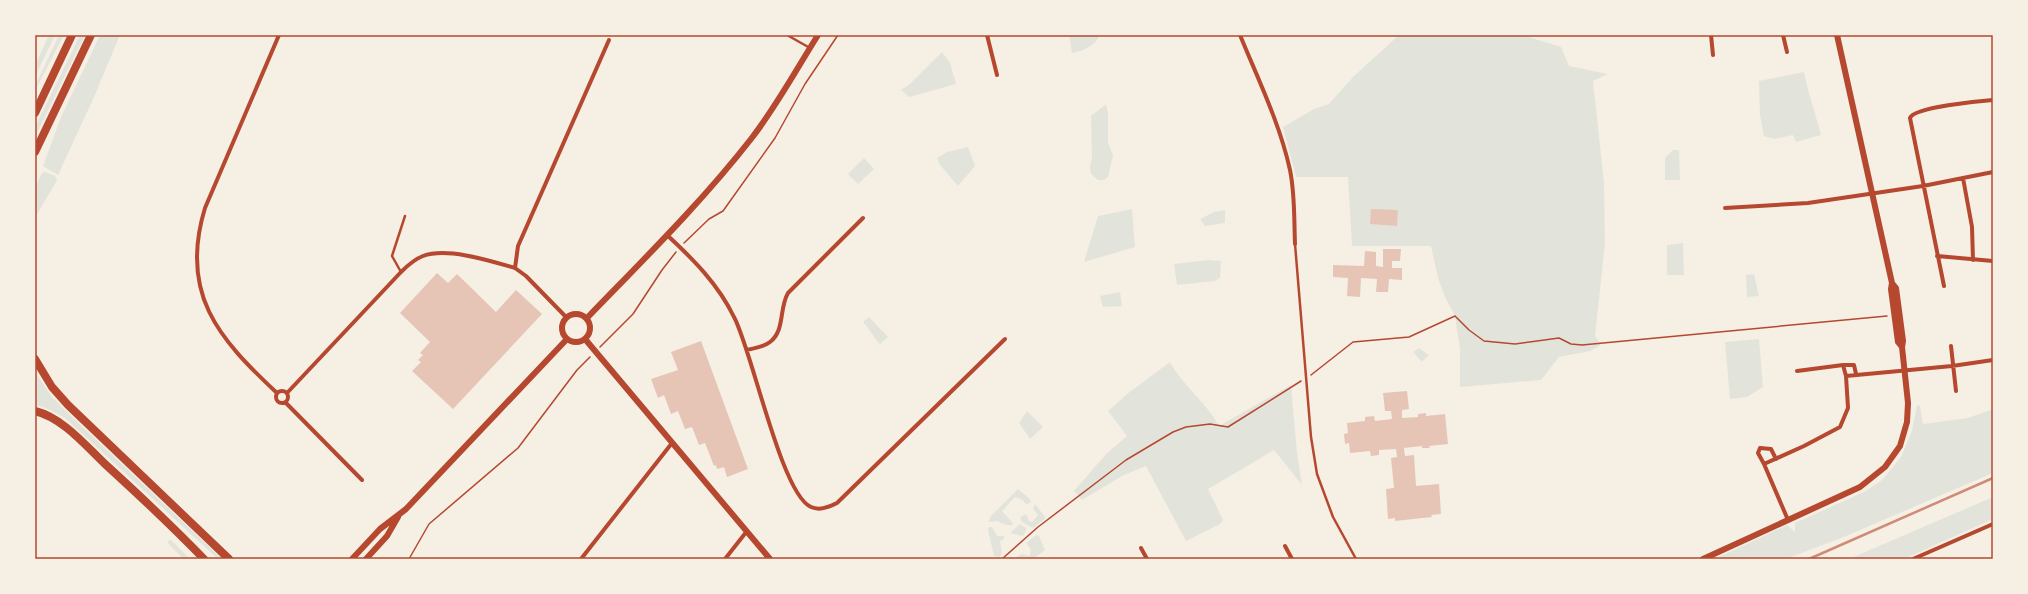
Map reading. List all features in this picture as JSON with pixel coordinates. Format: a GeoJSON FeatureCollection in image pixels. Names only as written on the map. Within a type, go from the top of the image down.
{"type":"FeatureCollection","features":[{"type":"Feature","properties":{"kind":"main road"},"geometry":{"type":"LineString","coordinates":[[35,113],[72,35]]}},
{"type":"Feature","properties":{"kind":"main road"},"geometry":{"type":"LineString","coordinates":[[35,152],[91,35]]}},
{"type":"Feature","properties":{"kind":"main road"},"geometry":{"type":"LineString","coordinates":[[35,359],[52,387],[68,405],[229,559]]}},
{"type":"Feature","properties":{"kind":"main road"},"geometry":{"type":"LineString","coordinates":[[35,411],[52,417],[69,430],[145,500],[204,559]]}},
{"type":"Feature","properties":{"kind":"street"},"geometry":{"type":"LineString","coordinates":[[279,35],[205,208],[200,226],[196,253],[198,282],[209,313],[233,349],[277,393],[277,401],[280,403],[285,402]]}},
{"type":"Feature","properties":{"kind":"street"},"geometry":{"type":"LineString","coordinates":[[587,318],[667,235],[719,178],[751,139],[775,106],[818,35]]}},
{"type":"Feature","properties":{"kind":"street"},"geometry":{"type":"LineString","coordinates":[[987,35],[996,75]]}},
{"type":"Feature","properties":{"kind":"street"},"geometry":{"type":"LineString","coordinates":[[1240,35],[1281,140],[1290,169],[1295,244]]}},
{"type":"Feature","properties":{"kind":"street"},"geometry":{"type":"LineString","coordinates":[[1711,35],[1713,54]]}},
{"type":"Feature","properties":{"kind":"street"},"geometry":{"type":"LineString","coordinates":[[1783,35],[1787,52]]}},
{"type":"Feature","properties":{"kind":"street"},"geometry":{"type":"LineString","coordinates":[[1703,559],[1860,487],[1885,467],[1900,446],[1907,422],[1908,403],[1905,371],[1902,347],[1898,342],[1891,289],[1892,283],[1837,35]]}},
{"type":"Feature","properties":{"kind":"street"},"geometry":{"type":"LineString","coordinates":[[515,268],[521,238],[609,40]]}},
{"type":"Feature","properties":{"kind":"street"},"geometry":{"type":"LineString","coordinates":[[1944,286],[1910,121],[1911,115],[1969,102],[1993,100]]}},
{"type":"Feature","properties":{"kind":"street"},"geometry":{"type":"LineString","coordinates":[[1724,208],[1808,203],[1923,186],[1993,172]]}},
{"type":"Feature","properties":{"kind":"street"},"geometry":{"type":"LineString","coordinates":[[1963,178],[1972,227],[1973,260]]}},
{"type":"Feature","properties":{"kind":"street"},"geometry":{"type":"LineString","coordinates":[[747,350],[765,345],[775,337],[779,330],[783,304],[788,293],[863,218]]}},
{"type":"Feature","properties":{"kind":"street"},"geometry":{"type":"LineString","coordinates":[[667,235],[695,261],[713,282],[735,318],[747,350],[766,417],[784,464],[801,498],[811,508],[819,509],[837,503],[844,497],[1004,339]]}},
{"type":"Feature","properties":{"kind":"street"},"geometry":{"type":"LineString","coordinates":[[285,402],[288,398],[287,393],[401,272],[424,255],[435,253],[460,255],[515,268],[526,276],[566,317]]}},
{"type":"Feature","properties":{"kind":"street"},"geometry":{"type":"LineString","coordinates":[[1937,256],[1993,261]]}},
{"type":"Feature","properties":{"kind":"street"},"geometry":{"type":"LineString","coordinates":[[579,314],[587,318],[590,328],[585,339],[577,342],[567,339],[562,328],[566,317],[579,314]]}},
{"type":"Feature","properties":{"kind":"street"},"geometry":{"type":"LineString","coordinates":[[352,559],[380,529],[399,516],[567,339]]}},
{"type":"Feature","properties":{"kind":"street"},"geometry":{"type":"LineString","coordinates":[[585,339],[770,559]]}},
{"type":"Feature","properties":{"kind":"street"},"geometry":{"type":"LineString","coordinates":[[1951,346],[1952,366],[1956,391]]}},
{"type":"Feature","properties":{"kind":"street"},"geometry":{"type":"LineString","coordinates":[[1846,376],[1952,366],[1993,360]]}},
{"type":"Feature","properties":{"kind":"street"},"geometry":{"type":"LineString","coordinates":[[1764,464],[1840,427],[1848,408],[1846,376],[1843,365]]}},
{"type":"Feature","properties":{"kind":"street"},"geometry":{"type":"LineString","coordinates":[[1797,371],[1854,365],[1856,374]]}},
{"type":"Feature","properties":{"kind":"street"},"geometry":{"type":"LineString","coordinates":[[277,393],[283,390],[287,393]]}},
{"type":"Feature","properties":{"kind":"street"},"geometry":{"type":"LineString","coordinates":[[285,402],[362,480]]}},
{"type":"Feature","properties":{"kind":"street"},"geometry":{"type":"LineString","coordinates":[[581,559],[672,443]]}},
{"type":"Feature","properties":{"kind":"street"},"geometry":{"type":"LineString","coordinates":[[1776,459],[1771,449],[1760,448],[1758,453],[1788,520]]}},
{"type":"Feature","properties":{"kind":"street"},"geometry":{"type":"LineString","coordinates":[[366,559],[387,536],[399,516]]}},
{"type":"Feature","properties":{"kind":"street"},"geometry":{"type":"LineString","coordinates":[[1913,559],[1993,524]]}},
{"type":"Feature","properties":{"kind":"street"},"geometry":{"type":"LineString","coordinates":[[725,559],[747,532]]}},
{"type":"Feature","properties":{"kind":"street"},"geometry":{"type":"LineString","coordinates":[[1285,546],[1292,559]]}},
{"type":"Feature","properties":{"kind":"street"},"geometry":{"type":"LineString","coordinates":[[1141,548],[1147,559]]}},
{"type":"Feature","properties":{"kind":"lane"},"geometry":{"type":"LineString","coordinates":[[787,35],[810,48]]}},
{"type":"Feature","properties":{"kind":"lane"},"geometry":{"type":"LineString","coordinates":[[401,272],[392,256],[405,216]]}},
{"type":"Feature","properties":{"kind":"lane"},"geometry":{"type":"LineString","coordinates":[[1295,244],[1311,436],[1317,474],[1332,517],[1356,559]]}},
{"type":"Feature","properties":{"kind":"path"},"geometry":{"type":"LineString","coordinates":[[409,559],[429,524],[518,448],[577,370],[628,320],[662,270],[680,247],[709,219],[723,211],[775,138],[805,84],[838,35]]}},
{"type":"Feature","properties":{"kind":"path"},"geometry":{"type":"LineString","coordinates":[[1321,368],[1354,342],[1411,337],[1455,316],[1469,330],[1484,341],[1515,344],[1559,338],[1571,344],[1582,345],[1887,316]]}},
{"type":"Feature","properties":{"kind":"path"},"geometry":{"type":"LineString","coordinates":[[1002,559],[1041,525],[1126,460],[1173,432],[1186,427],[1210,424],[1228,427],[1294,386]]}},
{"type":"Feature","properties":{"kind":"shaded area"},"geometry":{"type":"Polygon","coordinates":[[[49,35],[55,35],[35,77],[35,65],[49,35]]]}},
{"type":"Feature","properties":{"kind":"shaded area"},"geometry":{"type":"Polygon","coordinates":[[[59,35],[64,35],[35,91],[35,86],[59,35]]]}},
{"type":"Feature","properties":{"kind":"shaded area"},"geometry":{"type":"Polygon","coordinates":[[[80,35],[85,35],[35,137],[35,127],[80,35]]]}},
{"type":"Feature","properties":{"kind":"shaded area"},"geometry":{"type":"Polygon","coordinates":[[[100,35],[120,35],[94,97],[58,175],[43,166],[61,117],[100,35]]]}},
{"type":"Feature","properties":{"kind":"shaded area"},"geometry":{"type":"Polygon","coordinates":[[[1069,35],[1100,35],[1095,42],[1088,47],[1072,53],[1069,35]]]}},
{"type":"Feature","properties":{"kind":"shaded area"},"geometry":{"type":"Polygon","coordinates":[[[1399,35],[1522,35],[1561,47],[1569,66],[1608,74],[1593,81],[1604,183],[1605,244],[1595,336],[1601,345],[1590,351],[1559,357],[1541,380],[1460,387],[1460,349],[1455,316],[1445,297],[1438,278],[1431,246],[1352,246],[1348,177],[1296,177],[1283,127],[1314,109],[1329,104],[1354,76],[1399,35]]]}},
{"type":"Feature","properties":{"kind":"shaded area"},"geometry":{"type":"Polygon","coordinates":[[[942,52],[950,63],[956,84],[909,97],[901,90],[910,84],[942,52]]]}},
{"type":"Feature","properties":{"kind":"shaded area"},"geometry":{"type":"Polygon","coordinates":[[[1804,72],[1821,135],[1796,142],[1793,135],[1774,139],[1764,136],[1760,115],[1759,81],[1804,72]]]}},
{"type":"Feature","properties":{"kind":"shaded area"},"geometry":{"type":"Polygon","coordinates":[[[1106,104],[1108,113],[1108,143],[1113,155],[1108,177],[1104,180],[1098,180],[1091,174],[1090,166],[1092,157],[1091,116],[1106,104]]]}},
{"type":"Feature","properties":{"kind":"shaded area"},"geometry":{"type":"Polygon","coordinates":[[[968,147],[975,166],[958,186],[940,165],[937,158],[947,152],[968,147]]]}},
{"type":"Feature","properties":{"kind":"shaded area"},"geometry":{"type":"Polygon","coordinates":[[[1673,150],[1679,150],[1680,180],[1665,180],[1665,158],[1673,150]]]}},
{"type":"Feature","properties":{"kind":"shaded area"},"geometry":{"type":"Polygon","coordinates":[[[864,158],[874,169],[858,184],[848,174],[864,158]]]}},
{"type":"Feature","properties":{"kind":"shaded area"},"geometry":{"type":"Polygon","coordinates":[[[45,172],[55,176],[57,180],[35,218],[35,187],[42,173],[45,172]]]}},
{"type":"Feature","properties":{"kind":"shaded area"},"geometry":{"type":"Polygon","coordinates":[[[1132,209],[1135,247],[1084,262],[1098,216],[1132,209]]]}},
{"type":"Feature","properties":{"kind":"shaded area"},"geometry":{"type":"Polygon","coordinates":[[[1225,210],[1225,223],[1205,226],[1200,219],[1214,212],[1225,210]]]}},
{"type":"Feature","properties":{"kind":"shaded area"},"geometry":{"type":"Polygon","coordinates":[[[1683,243],[1684,275],[1667,275],[1667,245],[1683,243]]]}},
{"type":"Feature","properties":{"kind":"shaded area"},"geometry":{"type":"Polygon","coordinates":[[[1209,260],[1221,261],[1220,278],[1215,281],[1177,285],[1174,264],[1209,260]]]}},
{"type":"Feature","properties":{"kind":"shaded area"},"geometry":{"type":"Polygon","coordinates":[[[1754,274],[1759,296],[1747,297],[1746,275],[1754,274]]]}},
{"type":"Feature","properties":{"kind":"shaded area"},"geometry":{"type":"Polygon","coordinates":[[[1120,292],[1122,306],[1103,307],[1100,296],[1120,292]]]}},
{"type":"Feature","properties":{"kind":"shaded area"},"geometry":{"type":"Polygon","coordinates":[[[869,317],[888,337],[880,344],[863,322],[869,317]]]}},
{"type":"Feature","properties":{"kind":"shaded area"},"geometry":{"type":"Polygon","coordinates":[[[1759,339],[1763,387],[1747,397],[1730,399],[1725,342],[1759,339]]]}},
{"type":"Feature","properties":{"kind":"shaded area"},"geometry":{"type":"Polygon","coordinates":[[[1419,348],[1429,355],[1422,362],[1413,352],[1419,348]]]}},
{"type":"Feature","properties":{"kind":"shaded area"},"geometry":{"type":"Polygon","coordinates":[[[1170,362],[1181,379],[1208,409],[1219,426],[1291,385],[1297,453],[1302,485],[1274,450],[1208,489],[1223,520],[1220,524],[1186,541],[1146,466],[1122,476],[1082,500],[1074,491],[1107,453],[1127,436],[1108,411],[1127,394],[1170,362]]]}},
{"type":"Feature","properties":{"kind":"shaded area"},"geometry":{"type":"Polygon","coordinates":[[[35,372],[52,397],[68,413],[222,559],[218,559],[65,418],[46,408],[35,405],[35,372]]]}},
{"type":"Feature","properties":{"kind":"shaded area"},"geometry":{"type":"Polygon","coordinates":[[[1917,405],[1920,406],[1923,424],[1968,418],[1993,409],[1993,473],[1846,536],[1786,559],[1715,559],[1787,525],[1795,532],[1795,523],[1866,491],[1882,480],[1901,457],[1912,431],[1917,405]]]}},
{"type":"Feature","properties":{"kind":"shaded area"},"geometry":{"type":"Polygon","coordinates":[[[1027,411],[1043,427],[1030,439],[1019,423],[1027,411]]]}},
{"type":"Feature","properties":{"kind":"shaded area"},"geometry":{"type":"Polygon","coordinates":[[[1018,489],[1030,499],[1031,502],[1026,505],[1023,500],[1015,497],[1002,511],[1013,523],[1012,525],[1006,525],[997,521],[988,522],[991,516],[1018,489]]]}},
{"type":"Feature","properties":{"kind":"shaded area"},"geometry":{"type":"Polygon","coordinates":[[[1993,497],[1993,519],[1904,559],[1849,559],[1993,497]]]}},
{"type":"Feature","properties":{"kind":"shaded area"},"geometry":{"type":"Polygon","coordinates":[[[1035,504],[1046,518],[1033,528],[1022,522],[1020,517],[1026,514],[1029,521],[1032,522],[1038,515],[1033,509],[1035,504]]]}},
{"type":"Feature","properties":{"kind":"shaded area"},"geometry":{"type":"Polygon","coordinates":[[[1020,524],[1027,529],[1023,536],[1010,533],[1020,524]]]}},
{"type":"Feature","properties":{"kind":"shaded area"},"geometry":{"type":"Polygon","coordinates":[[[989,527],[992,527],[997,536],[1004,536],[1004,539],[1000,541],[1002,554],[999,557],[994,556],[988,530],[989,527]]]}},
{"type":"Feature","properties":{"kind":"shaded area"},"geometry":{"type":"Polygon","coordinates":[[[1036,535],[1039,536],[1045,550],[1033,559],[1014,559],[1021,554],[1029,556],[1031,550],[1026,543],[1036,535]]]}},
{"type":"Feature","properties":{"kind":"shaded area"},"geometry":{"type":"Polygon","coordinates":[[[171,540],[190,559],[183,559],[168,543],[168,541],[171,540]]]}},
{"type":"Feature","properties":{"kind":"building"},"geometry":{"type":"Polygon","coordinates":[[[1371,209],[1398,210],[1397,226],[1370,224],[1371,209]]]}},
{"type":"Feature","properties":{"kind":"building"},"geometry":{"type":"Polygon","coordinates":[[[1383,249],[1401,249],[1400,261],[1392,261],[1392,268],[1402,268],[1402,280],[1389,279],[1388,292],[1376,292],[1377,279],[1361,278],[1360,297],[1347,296],[1348,278],[1333,277],[1333,265],[1364,266],[1365,251],[1376,252],[1376,266],[1383,267],[1383,249]]]}},
{"type":"Feature","properties":{"kind":"building"},"geometry":{"type":"Polygon","coordinates":[[[437,273],[448,283],[457,274],[496,312],[516,290],[542,314],[453,409],[412,371],[421,362],[418,360],[423,355],[420,353],[430,342],[400,313],[437,273]]]}},
{"type":"Feature","properties":{"kind":"building"},"geometry":{"type":"Polygon","coordinates":[[[701,341],[748,469],[727,477],[724,467],[717,469],[716,465],[714,466],[705,443],[699,445],[692,427],[685,429],[678,411],[671,414],[664,395],[658,398],[651,379],[678,370],[671,352],[701,341]]]}},
{"type":"Feature","properties":{"kind":"building"},"geometry":{"type":"Polygon","coordinates":[[[1407,391],[1409,409],[1402,410],[1402,418],[1418,417],[1418,414],[1426,413],[1426,416],[1445,414],[1448,444],[1429,446],[1430,448],[1422,448],[1422,446],[1404,448],[1405,456],[1414,455],[1416,486],[1439,484],[1441,514],[1431,515],[1432,517],[1395,521],[1395,518],[1388,519],[1386,489],[1394,488],[1391,458],[1397,457],[1396,449],[1379,450],[1379,455],[1371,456],[1370,451],[1350,453],[1349,443],[1345,444],[1344,434],[1348,433],[1347,423],[1365,421],[1365,417],[1374,416],[1375,421],[1392,419],[1391,411],[1385,411],[1383,393],[1407,391]]]}},
{"type":"Feature","properties":{"kind":"railway"},"geometry":{"type":"LineString","coordinates":[[1809,559],[1993,478]]}}]}
